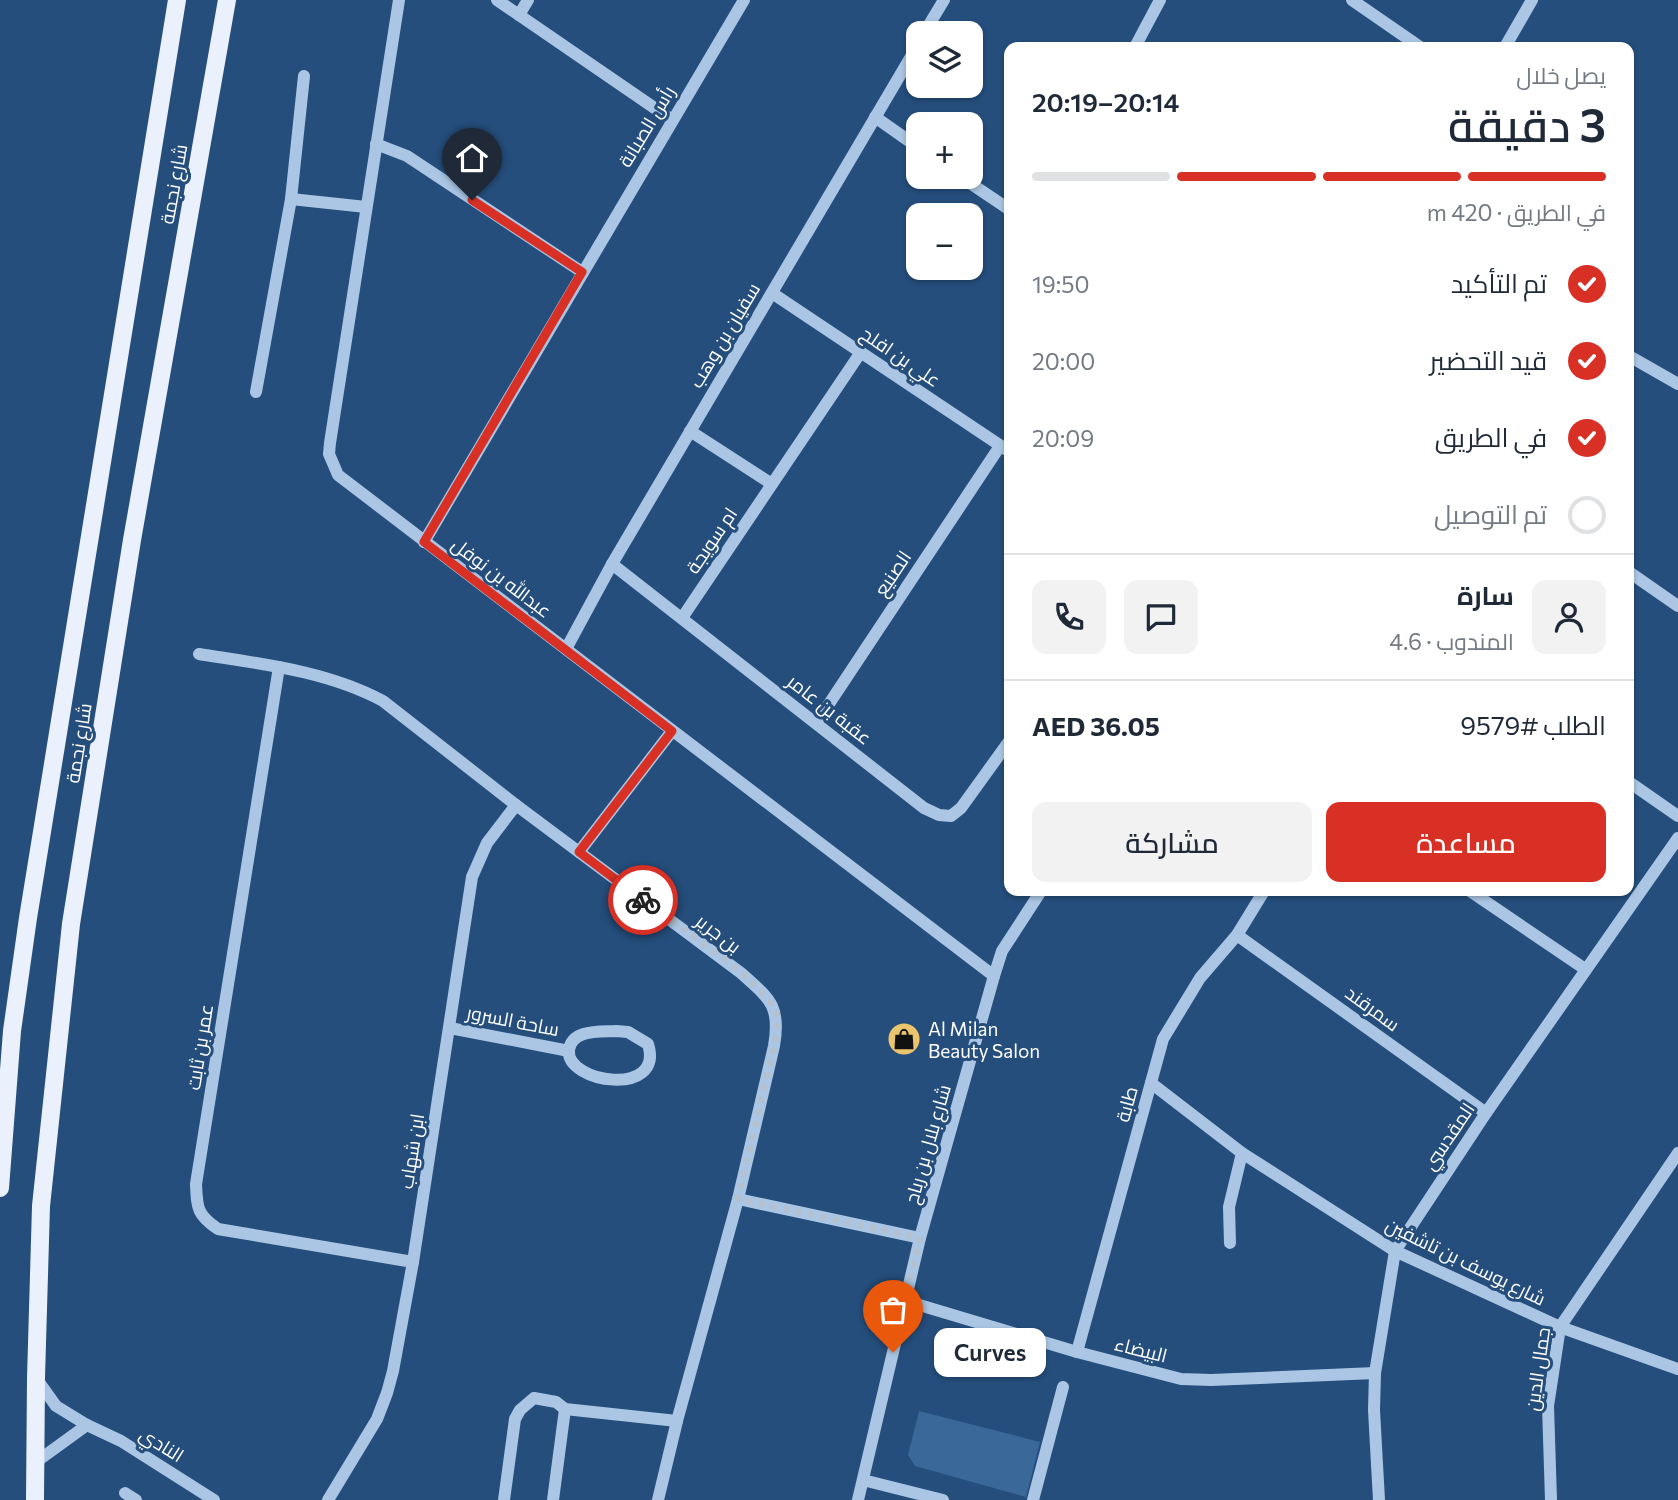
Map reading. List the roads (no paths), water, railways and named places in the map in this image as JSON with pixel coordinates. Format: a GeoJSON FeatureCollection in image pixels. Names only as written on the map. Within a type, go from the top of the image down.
{"type":"FeatureCollection","features":[{"type":"Feature","properties":{"kind":"main road","name":"شارع نجمة"},"geometry":{"type":"LineString","coordinates":[[0,1188],[12,1031],[177,0]]}},
{"type":"Feature","properties":{"kind":"main road","name":"شارع نجمة"},"geometry":{"type":"LineString","coordinates":[[35,1500],[41,1206],[71,924],[134,527],[227,0]]}},
{"type":"Feature","properties":{"kind":"street","name":"عبدالله بن نوفل"},"geometry":{"type":"LineString","coordinates":[[399,0],[329,454],[338,475],[994,976]]}},
{"type":"Feature","properties":{"kind":"street"},"geometry":{"type":"LineString","coordinates":[[497,0],[673,120]]}},
{"type":"Feature","properties":{"kind":"street"},"geometry":{"type":"LineString","coordinates":[[519,15],[528,0]]}},
{"type":"Feature","properties":{"kind":"street","name":"رأس الصبانة"},"geometry":{"type":"LineString","coordinates":[[424,542],[744,0]]}},
{"type":"Feature","properties":{"kind":"street"},"geometry":{"type":"LineString","coordinates":[[931,21],[944,0]]}},
{"type":"Feature","properties":{"kind":"street"},"geometry":{"type":"LineString","coordinates":[[1138,42],[1160,0]]}},
{"type":"Feature","properties":{"kind":"street"},"geometry":{"type":"LineString","coordinates":[[1352,0],[1413,42]]}},
{"type":"Feature","properties":{"kind":"street"},"geometry":{"type":"LineString","coordinates":[[1508,42],[1532,0]]}},
{"type":"Feature","properties":{"kind":"street","name":"سفيان بن وهب"},"geometry":{"type":"LineString","coordinates":[[566,649],[612,564],[906,65]]}},
{"type":"Feature","properties":{"kind":"street"},"geometry":{"type":"LineString","coordinates":[[257,392],[291,199],[304,76]]}},
{"type":"Feature","properties":{"kind":"street"},"geometry":{"type":"LineString","coordinates":[[875,117],[906,139]]}},
{"type":"Feature","properties":{"kind":"street"},"geometry":{"type":"LineString","coordinates":[[376,144],[407,156],[582,272]]}},
{"type":"Feature","properties":{"kind":"street"},"geometry":{"type":"LineString","coordinates":[[979,189],[1004,206]]}},
{"type":"Feature","properties":{"kind":"street"},"geometry":{"type":"LineString","coordinates":[[291,199],[366,207]]}},
{"type":"Feature","properties":{"kind":"street","name":"علي بن افلح"},"geometry":{"type":"LineString","coordinates":[[772,293],[1004,448]]}},
{"type":"Feature","properties":{"kind":"street","name":"ام سويجة"},"geometry":{"type":"LineString","coordinates":[[682,618],[861,352]]}},
{"type":"Feature","properties":{"kind":"street"},"geometry":{"type":"LineString","coordinates":[[1634,359],[1678,384]]}},
{"type":"Feature","properties":{"kind":"street"},"geometry":{"type":"LineString","coordinates":[[690,431],[772,484]]}},
{"type":"Feature","properties":{"kind":"street","name":"الصنيع"},"geometry":{"type":"LineString","coordinates":[[817,722],[1004,450]]}},
{"type":"Feature","properties":{"kind":"street","name":"عقبة بن عامر"},"geometry":{"type":"LineString","coordinates":[[612,564],[924,808],[939,815],[951,816],[970,797],[1004,749]]}},
{"type":"Feature","properties":{"kind":"street"},"geometry":{"type":"LineString","coordinates":[[1634,575],[1678,606]]}},
{"type":"Feature","properties":{"kind":"street","name":"بن جرير"},"geometry":{"type":"LineString","coordinates":[[200,654],[279,667],[335,680],[383,701],[741,974],[762,992],[776,1012],[774,1046],[738,1199],[658,1500]]}},
{"type":"Feature","properties":{"kind":"street","name":"عمر بن ثابت"},"geometry":{"type":"LineString","coordinates":[[279,667],[196,1184],[197,1202],[203,1219],[218,1229],[413,1262]]}},
{"type":"Feature","properties":{"kind":"street"},"geometry":{"type":"LineString","coordinates":[[579,852],[672,731]]}},
{"type":"Feature","properties":{"kind":"street"},"geometry":{"type":"LineString","coordinates":[[1634,785],[1678,816]]}},
{"type":"Feature","properties":{"kind":"street","name":"ابن شهاب"},"geometry":{"type":"LineString","coordinates":[[328,1500],[377,1419],[387,1394],[413,1262],[472,877],[488,843],[516,805]]}},
{"type":"Feature","properties":{"kind":"street","name":"المقدسي"},"geometry":{"type":"LineString","coordinates":[[1379,1500],[1374,1373],[1395,1251],[1486,1113],[1678,838]]}},
{"type":"Feature","properties":{"kind":"street","name":"شارع بلال بن رباح"},"geometry":{"type":"LineString","coordinates":[[858,1500],[920,1238],[994,976],[1002,951],[1038,896]]}},
{"type":"Feature","properties":{"kind":"street","name":"طابة"},"geometry":{"type":"LineString","coordinates":[[1077,1352],[1163,1039],[1200,978],[1237,935],[1261,896]]}},
{"type":"Feature","properties":{"kind":"street"},"geometry":{"type":"LineString","coordinates":[[1477,896],[1585,969]]}},
{"type":"Feature","properties":{"kind":"street","name":"سمرقند"},"geometry":{"type":"LineString","coordinates":[[1237,935],[1486,1113]]}},
{"type":"Feature","properties":{"kind":"street","name":"ساحة السرور"},"geometry":{"type":"LineString","coordinates":[[450,1028],[569,1051]]}},
{"type":"Feature","properties":{"kind":"street"},"geometry":{"type":"LineString","coordinates":[[0,1052],[12,1031]]}},
{"type":"Feature","properties":{"kind":"street","name":"ساحة السرور"},"geometry":{"type":"LineString","coordinates":[[628,1032],[648,1044],[650,1059],[644,1072],[638,1077],[615,1080],[581,1072],[572,1063],[569,1051],[574,1040],[584,1033],[628,1032]]}},
{"type":"Feature","properties":{"kind":"street","name":"شارع يوسف بن تاشفين"},"geometry":{"type":"LineString","coordinates":[[1151,1083],[1242,1153],[1395,1251],[1560,1327],[1677,1367]]}},
{"type":"Feature","properties":{"kind":"street"},"geometry":{"type":"LineString","coordinates":[[1230,1243],[1229,1207],[1242,1153]]}},
{"type":"Feature","properties":{"kind":"street","name":"جمال الدين"},"geometry":{"type":"LineString","coordinates":[[1550,1500],[1548,1406],[1560,1327],[1678,1153]]}},
{"type":"Feature","properties":{"kind":"street"},"geometry":{"type":"LineString","coordinates":[[738,1199],[920,1238]]}},
{"type":"Feature","properties":{"kind":"street","name":"البيضاء"},"geometry":{"type":"LineString","coordinates":[[905,1301],[1077,1352],[1181,1379],[1211,1381],[1374,1373]]}},
{"type":"Feature","properties":{"kind":"street","name":"النادي"},"geometry":{"type":"LineString","coordinates":[[36,1378],[56,1406],[121,1441],[214,1500]]}},
{"type":"Feature","properties":{"kind":"street"},"geometry":{"type":"LineString","coordinates":[[1033,1500],[1063,1387]]}},
{"type":"Feature","properties":{"kind":"street"},"geometry":{"type":"LineString","coordinates":[[504,1500],[515,1419],[520,1410],[534,1398],[556,1402],[565,1409],[677,1421]]}},
{"type":"Feature","properties":{"kind":"street"},"geometry":{"type":"LineString","coordinates":[[553,1500],[565,1409]]}},
{"type":"Feature","properties":{"kind":"street"},"geometry":{"type":"LineString","coordinates":[[36,1462],[87,1425]]}},
{"type":"Feature","properties":{"kind":"street"},"geometry":{"type":"LineString","coordinates":[[863,1480],[943,1500]]}},
{"type":"Feature","properties":{"kind":"place","name":"Al Milan Beauty Salon"},"geometry":{"type":"Point","coordinates":[904,1039]}},
{"type":"Feature","properties":{"kind":"place","name":"Curves"},"geometry":{"type":"Point","coordinates":[893,1352]}}]}
